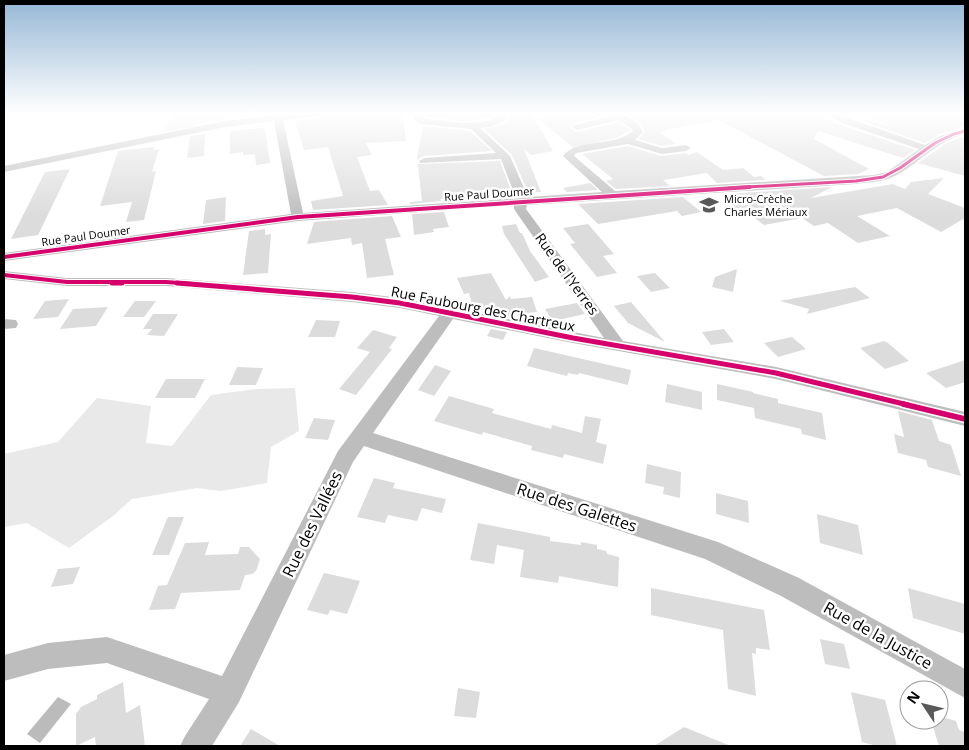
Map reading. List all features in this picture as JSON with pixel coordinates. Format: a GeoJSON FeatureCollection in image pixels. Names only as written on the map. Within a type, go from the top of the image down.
{"type":"FeatureCollection","features":[{"type":"Feature","properties":{"kind":"street"},"geometry":{"type":"LineString","coordinates":[[4,169],[112,147]]}},
{"type":"Feature","properties":{"kind":"street"},"geometry":{"type":"LineString","coordinates":[[284,147],[298,217]]}},
{"type":"Feature","properties":{"kind":"street"},"geometry":{"type":"LineString","coordinates":[[495,147],[505,156]]}},
{"type":"Feature","properties":{"kind":"street"},"geometry":{"type":"LineString","coordinates":[[600,147],[573,152],[568,156],[612,195]]}},
{"type":"Feature","properties":{"kind":"street"},"geometry":{"type":"LineString","coordinates":[[647,147],[662,151],[686,148]]}},
{"type":"Feature","properties":{"kind":"street","name":"Rue Paul Doumer"},"geometry":{"type":"LineString","coordinates":[[4,258],[298,217],[612,195],[856,181],[890,174],[925,148]]}},
{"type":"Feature","properties":{"kind":"street"},"geometry":{"type":"LineString","coordinates":[[424,161],[505,156]]}},
{"type":"Feature","properties":{"kind":"street","name":"Rue de l'Yerres"},"geometry":{"type":"LineString","coordinates":[[505,156],[522,196],[520,209],[618,346]]}},
{"type":"Feature","properties":{"kind":"street","name":"Rue Faubourg des Chartreux"},"geometry":{"type":"LineString","coordinates":[[4,275],[67,282],[166,282],[308,292],[400,303],[448,314],[618,346],[776,373],[965,419]]}},
{"type":"Feature","properties":{"kind":"street","name":"Rue des Vallées"},"geometry":{"type":"LineString","coordinates":[[195,746],[229,692],[345,457],[448,314]]}},
{"type":"Feature","properties":{"kind":"street","name":"Rue des Galettes"},"geometry":{"type":"LineString","coordinates":[[360,437],[710,550],[790,587]]}},
{"type":"Feature","properties":{"kind":"street","name":"Rue de la Justice"},"geometry":{"type":"LineString","coordinates":[[790,587],[965,684]]}},
{"type":"Feature","properties":{"kind":"street"},"geometry":{"type":"LineString","coordinates":[[4,668],[48,656],[107,650],[229,692]]}},
{"type":"Feature","properties":{"kind":"shaded area"},"geometry":{"type":"Polygon","coordinates":[[[295,388],[299,431],[271,447],[267,483],[221,491],[197,488],[132,499],[113,516],[69,548],[27,523],[4,527],[4,454],[58,442],[97,398],[151,406],[146,443],[172,446],[211,395],[256,389],[295,388]]]}},
{"type":"Feature","properties":{"kind":"shaded area"},"geometry":{"type":"Polygon","coordinates":[[[58,697],[71,704],[40,743],[27,734],[58,697]]]}},
{"type":"Feature","properties":{"kind":"building"},"geometry":{"type":"Polygon","coordinates":[[[154,147],[154,150],[159,149],[152,172],[156,171],[144,220],[126,222],[132,202],[100,206],[118,151],[154,147]]]}},
{"type":"Feature","properties":{"kind":"building"},"geometry":{"type":"Polygon","coordinates":[[[188,147],[204,147],[204,156],[187,158],[188,147]]]}},
{"type":"Feature","properties":{"kind":"building"},"geometry":{"type":"Polygon","coordinates":[[[230,147],[268,147],[270,163],[256,165],[255,154],[243,155],[243,152],[230,154],[230,147]]]}},
{"type":"Feature","properties":{"kind":"building"},"geometry":{"type":"Polygon","coordinates":[[[303,147],[328,147],[304,150],[303,147]]]}},
{"type":"Feature","properties":{"kind":"building"},"geometry":{"type":"Polygon","coordinates":[[[328,147],[368,147],[372,155],[357,157],[370,191],[379,190],[388,205],[313,210],[311,201],[343,196],[328,147]]]}},
{"type":"Feature","properties":{"kind":"building"},"geometry":{"type":"Polygon","coordinates":[[[419,147],[488,147],[492,151],[424,156],[417,160],[419,147]]]}},
{"type":"Feature","properties":{"kind":"building"},"geometry":{"type":"Polygon","coordinates":[[[503,147],[551,147],[553,151],[531,155],[524,149],[541,192],[528,192],[512,155],[503,147]]]}},
{"type":"Feature","properties":{"kind":"building"},"geometry":{"type":"Polygon","coordinates":[[[622,147],[631,147],[661,156],[686,153],[688,155],[697,152],[723,170],[743,168],[754,177],[761,176],[766,180],[717,183],[707,173],[663,180],[670,186],[616,189],[606,181],[613,179],[582,154],[622,147]]]}},
{"type":"Feature","properties":{"kind":"building"},"geometry":{"type":"Polygon","coordinates":[[[770,147],[829,147],[869,169],[858,174],[824,176],[770,147]]]}},
{"type":"Feature","properties":{"kind":"building"},"geometry":{"type":"Polygon","coordinates":[[[868,147],[906,147],[915,150],[903,158],[868,147]]]}},
{"type":"Feature","properties":{"kind":"building"},"geometry":{"type":"Polygon","coordinates":[[[941,147],[965,147],[965,176],[918,163],[941,147]]]}},
{"type":"Feature","properties":{"kind":"building"},"geometry":{"type":"Polygon","coordinates":[[[500,161],[512,193],[470,194],[471,196],[440,199],[441,201],[410,204],[410,202],[422,201],[418,164],[500,161]]]}},
{"type":"Feature","properties":{"kind":"building"},"geometry":{"type":"Polygon","coordinates":[[[70,169],[38,235],[11,239],[45,172],[70,169]]]}},
{"type":"Feature","properties":{"kind":"building"},"geometry":{"type":"Polygon","coordinates":[[[944,178],[928,194],[965,208],[965,218],[941,232],[897,208],[857,216],[890,236],[858,243],[828,223],[814,226],[802,218],[764,225],[743,209],[738,210],[722,198],[731,196],[729,194],[832,187],[811,198],[893,184],[905,189],[911,182],[944,178]]]}},
{"type":"Feature","properties":{"kind":"building"},"geometry":{"type":"Polygon","coordinates":[[[590,183],[598,190],[567,192],[563,188],[590,183]]]}},
{"type":"Feature","properties":{"kind":"building"},"geometry":{"type":"Polygon","coordinates":[[[226,197],[225,221],[203,224],[206,200],[226,197]]]}},
{"type":"Feature","properties":{"kind":"building"},"geometry":{"type":"Polygon","coordinates":[[[683,197],[701,212],[682,216],[677,211],[598,224],[578,204],[683,197]]]}},
{"type":"Feature","properties":{"kind":"building"},"geometry":{"type":"Polygon","coordinates":[[[444,212],[449,227],[433,229],[434,232],[414,235],[412,214],[444,212]]]}},
{"type":"Feature","properties":{"kind":"building"},"geometry":{"type":"Polygon","coordinates":[[[392,216],[401,237],[385,239],[394,275],[367,278],[362,243],[352,245],[351,238],[307,244],[314,222],[392,216]]]}},
{"type":"Feature","properties":{"kind":"building"},"geometry":{"type":"Polygon","coordinates":[[[516,224],[530,251],[549,277],[535,282],[504,234],[502,226],[516,224]]]}},
{"type":"Feature","properties":{"kind":"building"},"geometry":{"type":"Polygon","coordinates":[[[588,224],[614,254],[603,256],[617,273],[597,277],[570,244],[575,243],[563,228],[588,224]]]}},
{"type":"Feature","properties":{"kind":"building"},"geometry":{"type":"Polygon","coordinates":[[[265,229],[265,235],[271,234],[268,273],[243,275],[249,231],[265,229]]]}},
{"type":"Feature","properties":{"kind":"building"},"geometry":{"type":"Polygon","coordinates":[[[737,269],[733,292],[712,287],[715,277],[737,269]]]}},
{"type":"Feature","properties":{"kind":"building"},"geometry":{"type":"Polygon","coordinates":[[[491,273],[506,300],[510,296],[511,299],[532,297],[537,312],[515,314],[513,318],[499,315],[500,312],[473,308],[469,293],[464,294],[457,278],[491,273]]]}},
{"type":"Feature","properties":{"kind":"building"},"geometry":{"type":"Polygon","coordinates":[[[655,273],[670,288],[651,292],[637,276],[655,273]]]}},
{"type":"Feature","properties":{"kind":"building"},"geometry":{"type":"Polygon","coordinates":[[[855,287],[870,298],[807,314],[809,309],[780,301],[855,287]]]}},
{"type":"Feature","properties":{"kind":"building"},"geometry":{"type":"Polygon","coordinates":[[[69,299],[58,317],[33,319],[45,301],[69,299]]]}},
{"type":"Feature","properties":{"kind":"building"},"geometry":{"type":"Polygon","coordinates":[[[135,301],[156,301],[144,317],[123,317],[135,301]]]}},
{"type":"Feature","properties":{"kind":"building"},"geometry":{"type":"Polygon","coordinates":[[[631,302],[665,342],[628,323],[614,306],[631,302]]]}},
{"type":"Feature","properties":{"kind":"building"},"geometry":{"type":"Polygon","coordinates":[[[577,303],[585,314],[553,321],[545,309],[577,303]]]}},
{"type":"Feature","properties":{"kind":"building"},"geometry":{"type":"Polygon","coordinates":[[[108,307],[96,326],[60,329],[73,309],[108,307]]]}},
{"type":"Feature","properties":{"kind":"building"},"geometry":{"type":"Polygon","coordinates":[[[153,314],[178,314],[164,336],[147,335],[152,329],[143,329],[153,314]]]}},
{"type":"Feature","properties":{"kind":"building"},"geometry":{"type":"Polygon","coordinates":[[[316,320],[340,321],[335,337],[308,337],[316,320]]]}},
{"type":"Feature","properties":{"kind":"building"},"geometry":{"type":"Polygon","coordinates":[[[491,329],[507,332],[503,340],[487,336],[491,329]]]}},
{"type":"Feature","properties":{"kind":"building"},"geometry":{"type":"Polygon","coordinates":[[[724,329],[734,342],[711,345],[702,332],[724,329]]]}},
{"type":"Feature","properties":{"kind":"building"},"geometry":{"type":"Polygon","coordinates":[[[373,330],[397,337],[389,348],[392,349],[356,395],[339,389],[370,352],[357,348],[373,330]]]}},
{"type":"Feature","properties":{"kind":"building"},"geometry":{"type":"Polygon","coordinates":[[[792,337],[806,349],[778,357],[764,343],[792,337]]]}},
{"type":"Feature","properties":{"kind":"building"},"geometry":{"type":"Polygon","coordinates":[[[884,341],[909,361],[885,369],[860,348],[884,341]]]}},
{"type":"Feature","properties":{"kind":"building"},"geometry":{"type":"Polygon","coordinates":[[[534,348],[631,370],[628,385],[579,373],[578,375],[568,373],[567,376],[527,366],[534,348]]]}},
{"type":"Feature","properties":{"kind":"building"},"geometry":{"type":"Polygon","coordinates":[[[965,360],[965,382],[946,388],[926,373],[965,360]]]}},
{"type":"Feature","properties":{"kind":"building"},"geometry":{"type":"Polygon","coordinates":[[[435,365],[451,371],[434,396],[418,390],[435,365]]]}},
{"type":"Feature","properties":{"kind":"building"},"geometry":{"type":"Polygon","coordinates":[[[237,367],[263,368],[256,385],[229,385],[237,367]]]}},
{"type":"Feature","properties":{"kind":"building"},"geometry":{"type":"Polygon","coordinates":[[[166,379],[205,379],[195,398],[155,398],[166,379]]]}},
{"type":"Feature","properties":{"kind":"building"},"geometry":{"type":"Polygon","coordinates":[[[667,384],[702,392],[702,410],[665,402],[667,384]]]}},
{"type":"Feature","properties":{"kind":"building"},"geometry":{"type":"Polygon","coordinates":[[[717,384],[778,399],[778,403],[822,413],[826,440],[802,434],[801,429],[755,418],[754,408],[717,400],[717,384]]]}},
{"type":"Feature","properties":{"kind":"building"},"geometry":{"type":"Polygon","coordinates":[[[449,396],[494,409],[492,413],[551,429],[552,425],[582,433],[585,416],[601,419],[596,442],[607,445],[603,464],[564,454],[563,458],[531,450],[532,446],[483,432],[482,435],[434,421],[449,396]]]}},
{"type":"Feature","properties":{"kind":"building"},"geometry":{"type":"Polygon","coordinates":[[[898,411],[932,420],[939,441],[951,445],[961,476],[928,467],[926,460],[898,453],[894,434],[904,437],[898,411]]]}},
{"type":"Feature","properties":{"kind":"building"},"geometry":{"type":"Polygon","coordinates":[[[314,418],[335,420],[328,440],[305,438],[314,418]]]}},
{"type":"Feature","properties":{"kind":"building"},"geometry":{"type":"Polygon","coordinates":[[[647,464],[681,472],[680,498],[663,494],[664,487],[645,483],[647,464]]]}},
{"type":"Feature","properties":{"kind":"building"},"geometry":{"type":"Polygon","coordinates":[[[374,478],[395,483],[393,488],[446,499],[442,513],[422,508],[417,521],[388,515],[385,523],[357,517],[374,478]]]}},
{"type":"Feature","properties":{"kind":"building"},"geometry":{"type":"Polygon","coordinates":[[[716,493],[748,501],[749,523],[716,514],[716,493]]]}},
{"type":"Feature","properties":{"kind":"building"},"geometry":{"type":"Polygon","coordinates":[[[817,514],[858,525],[863,555],[820,543],[817,514]]]}},
{"type":"Feature","properties":{"kind":"building"},"geometry":{"type":"Polygon","coordinates":[[[168,517],[184,517],[169,555],[152,555],[168,517]]]}},
{"type":"Feature","properties":{"kind":"building"},"geometry":{"type":"Polygon","coordinates":[[[478,523],[550,537],[550,541],[581,545],[581,542],[597,545],[597,549],[619,557],[618,587],[559,576],[558,583],[520,577],[524,550],[497,545],[494,564],[470,560],[478,523]]]}},
{"type":"Feature","properties":{"kind":"building"},"geometry":{"type":"Polygon","coordinates":[[[209,542],[205,555],[238,554],[240,547],[249,547],[260,559],[256,571],[245,575],[240,590],[181,593],[175,609],[149,610],[158,586],[167,585],[185,543],[209,542]]]}},
{"type":"Feature","properties":{"kind":"building"},"geometry":{"type":"Polygon","coordinates":[[[80,567],[73,584],[51,587],[58,569],[80,567]]]}},
{"type":"Feature","properties":{"kind":"building"},"geometry":{"type":"Polygon","coordinates":[[[324,573],[360,581],[347,614],[330,610],[328,615],[307,610],[324,573]]]}},
{"type":"Feature","properties":{"kind":"building"},"geometry":{"type":"Polygon","coordinates":[[[651,588],[764,610],[770,650],[756,648],[756,654],[752,653],[756,696],[728,689],[723,630],[651,615],[651,588]]]}},
{"type":"Feature","properties":{"kind":"building"},"geometry":{"type":"Polygon","coordinates":[[[908,588],[965,604],[965,634],[913,618],[908,588]]]}},
{"type":"Feature","properties":{"kind":"building"},"geometry":{"type":"Polygon","coordinates":[[[820,639],[844,644],[850,669],[825,664],[820,639]]]}},
{"type":"Feature","properties":{"kind":"building"},"geometry":{"type":"Polygon","coordinates":[[[123,682],[126,713],[140,705],[145,746],[96,746],[95,737],[76,746],[76,714],[81,707],[97,699],[97,695],[123,682]]]}},
{"type":"Feature","properties":{"kind":"building"},"geometry":{"type":"Polygon","coordinates":[[[458,688],[480,692],[476,718],[454,716],[458,688]]]}},
{"type":"Feature","properties":{"kind":"building"},"geometry":{"type":"Polygon","coordinates":[[[851,692],[885,700],[897,746],[877,746],[862,742],[851,692]]]}},
{"type":"Feature","properties":{"kind":"building"},"geometry":{"type":"Polygon","coordinates":[[[949,719],[956,721],[959,730],[965,732],[965,746],[939,746],[934,730],[949,730],[949,719]]]}},
{"type":"Feature","properties":{"kind":"building"},"geometry":{"type":"Polygon","coordinates":[[[684,727],[731,746],[654,746],[684,727]]]}},
{"type":"Feature","properties":{"kind":"building"},"geometry":{"type":"Polygon","coordinates":[[[251,729],[280,746],[240,746],[251,729]]]}},
{"type":"Feature","properties":{"kind":"cycle path"},"geometry":{"type":"LineString","coordinates":[[4,257],[298,217],[612,195],[856,181],[887,176],[929,147]]}},
{"type":"Feature","properties":{"kind":"cycle path"},"geometry":{"type":"LineString","coordinates":[[4,275],[67,282],[166,282],[352,297],[400,303],[573,338],[776,373],[965,419]]}},
{"type":"Feature","properties":{"kind":"place","name":"Micro-Crèche Charles Mériaux"},"geometry":{"type":"Point","coordinates":[709,205]}}]}
